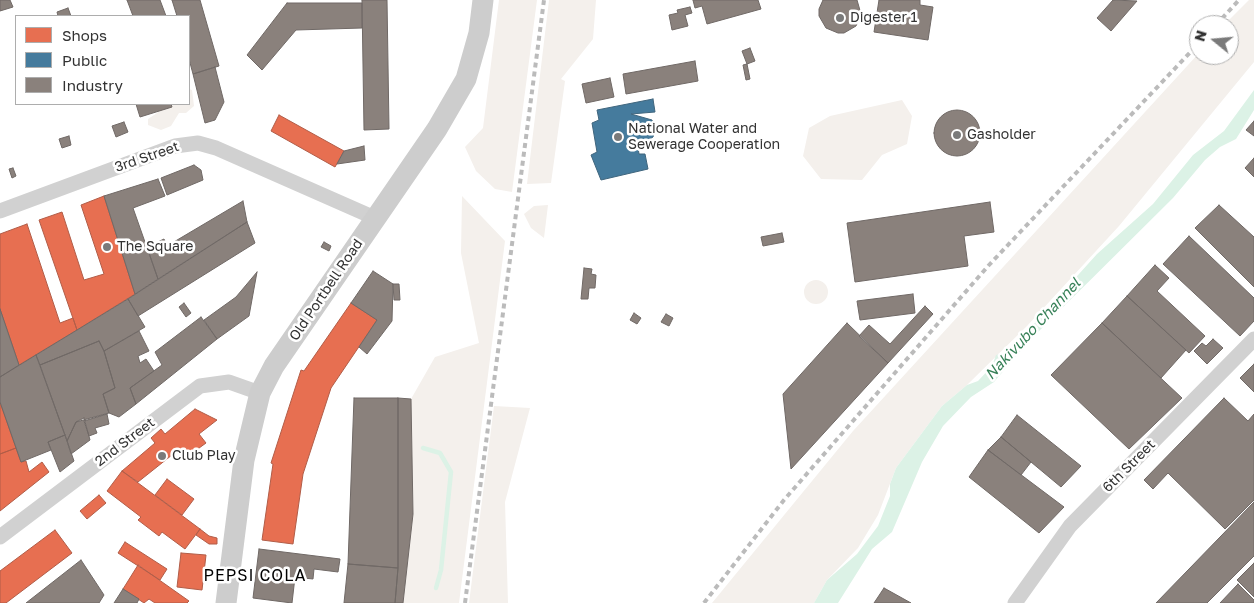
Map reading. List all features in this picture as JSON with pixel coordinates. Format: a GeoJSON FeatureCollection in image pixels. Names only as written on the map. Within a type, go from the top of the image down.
{"type":"FeatureCollection","features":[{"type":"Feature","properties":{"kind":"main road","name":"Old Portbell Road"},"geometry":{"type":"LineString","coordinates":[[226,603],[244,460],[260,393],[274,366],[437,129],[466,79],[479,33],[483,0]]}},
{"type":"Feature","properties":{"kind":"street","name":"3rd Street"},"geometry":{"type":"LineString","coordinates":[[0,211],[175,146],[198,143],[216,148],[375,218]]}},
{"type":"Feature","properties":{"kind":"street","name":"6th Street"},"geometry":{"type":"LineString","coordinates":[[1015,603],[1070,526],[1254,339]]}},
{"type":"Feature","properties":{"kind":"street","name":"2nd Street"},"geometry":{"type":"LineString","coordinates":[[0,537],[200,386],[229,382],[260,393]]}},
{"type":"Feature","properties":{"kind":"shaded area"},"geometry":{"type":"Polygon","coordinates":[[[499,0],[537,0],[512,192],[495,189],[476,171],[465,147],[483,128],[499,0]]]}},
{"type":"Feature","properties":{"kind":"shaded area"},"geometry":{"type":"Polygon","coordinates":[[[549,0],[596,0],[593,39],[561,79],[565,81],[551,183],[527,184],[549,0]]]}},
{"type":"Feature","properties":{"kind":"shaded area"},"geometry":{"type":"Polygon","coordinates":[[[1249,0],[1254,0],[1254,62],[1119,226],[1027,326],[967,385],[942,406],[896,468],[878,515],[858,548],[827,580],[814,603],[712,603],[853,431],[1189,64],[1239,65],[1239,15],[1234,15],[1249,0]]]}},
{"type":"Feature","properties":{"kind":"shaded area"},"geometry":{"type":"Polygon","coordinates":[[[190,89],[192,90],[194,106],[186,113],[179,113],[171,126],[161,130],[148,125],[148,119],[164,105],[190,105],[190,89]]]}},
{"type":"Feature","properties":{"kind":"shaded area"},"geometry":{"type":"Polygon","coordinates":[[[902,100],[912,116],[907,144],[882,155],[862,180],[821,179],[803,156],[809,128],[830,116],[902,100]]]}},
{"type":"Feature","properties":{"kind":"shaded area"},"geometry":{"type":"Polygon","coordinates":[[[462,196],[505,241],[459,603],[403,603],[413,514],[411,399],[435,357],[479,343],[461,253],[462,196]]]}},
{"type":"Feature","properties":{"kind":"shaded area"},"geometry":{"type":"Polygon","coordinates":[[[548,205],[544,238],[531,228],[524,214],[534,206],[548,205]]]}},
{"type":"Feature","properties":{"kind":"shaded area"},"geometry":{"type":"Polygon","coordinates":[[[816,280],[825,283],[828,292],[825,301],[816,304],[807,301],[804,292],[807,283],[816,280]]]}},
{"type":"Feature","properties":{"kind":"shaded area"},"geometry":{"type":"Polygon","coordinates":[[[494,406],[530,408],[505,502],[508,603],[469,603],[494,406]]]}},
{"type":"Feature","properties":{"kind":"water","name":"Nakivubo Channel"},"geometry":{"type":"Polygon","coordinates":[[[1254,90],[1254,110],[1236,139],[1220,147],[1205,160],[1173,198],[1029,341],[994,382],[971,397],[943,426],[922,462],[892,532],[872,549],[838,603],[814,603],[827,580],[857,554],[878,526],[890,496],[890,484],[896,468],[942,406],[967,385],[978,381],[992,366],[996,355],[1007,352],[1023,336],[1097,254],[1153,204],[1193,155],[1224,131],[1254,90]]]}},
{"type":"Feature","properties":{"kind":"building: Shops"},"geometry":{"type":"Polygon","coordinates":[[[279,115],[344,151],[335,167],[271,131],[279,115]]]}},
{"type":"Feature","properties":{"kind":"building: Shops","name":"The Square"},"geometry":{"type":"Polygon","coordinates":[[[104,196],[135,294],[77,330],[39,220],[62,212],[84,280],[104,274],[81,205],[104,196]]]}},
{"type":"Feature","properties":{"kind":"building: Shops"},"geometry":{"type":"Polygon","coordinates":[[[27,224],[60,323],[73,318],[77,330],[19,365],[0,309],[0,234],[27,224]]]}},
{"type":"Feature","properties":{"kind":"building: Shops"},"geometry":{"type":"Polygon","coordinates":[[[351,303],[377,320],[331,388],[303,474],[293,544],[262,540],[273,464],[271,463],[301,370],[304,371],[351,303]]]}},
{"type":"Feature","properties":{"kind":"building: Shops"},"geometry":{"type":"Polygon","coordinates":[[[0,402],[16,448],[0,454],[0,402]]]}},
{"type":"Feature","properties":{"kind":"building: Shops"},"geometry":{"type":"Polygon","coordinates":[[[195,409],[217,420],[199,434],[206,443],[184,459],[177,451],[138,482],[122,471],[155,443],[151,438],[161,429],[165,434],[195,409]]]}},
{"type":"Feature","properties":{"kind":"building: Shops"},"geometry":{"type":"Polygon","coordinates":[[[16,448],[21,462],[26,461],[29,472],[42,462],[49,472],[0,511],[0,454],[16,448]]]}},
{"type":"Feature","properties":{"kind":"building: Shops"},"geometry":{"type":"Polygon","coordinates":[[[122,471],[200,529],[185,549],[162,532],[159,536],[138,520],[141,517],[107,491],[122,471]]]}},
{"type":"Feature","properties":{"kind":"building: Shops"},"geometry":{"type":"Polygon","coordinates":[[[167,479],[194,499],[182,515],[155,495],[167,479]]]}},
{"type":"Feature","properties":{"kind":"building: Shops"},"geometry":{"type":"Polygon","coordinates":[[[99,495],[106,503],[87,519],[80,511],[99,495]]]}},
{"type":"Feature","properties":{"kind":"building: Shops"},"geometry":{"type":"Polygon","coordinates":[[[200,529],[209,536],[217,538],[217,544],[209,544],[196,535],[200,529]]]}},
{"type":"Feature","properties":{"kind":"building: Shops"},"geometry":{"type":"Polygon","coordinates":[[[55,530],[72,553],[6,603],[0,603],[0,571],[55,530]]]}},
{"type":"Feature","properties":{"kind":"building: Shops"},"geometry":{"type":"Polygon","coordinates":[[[125,542],[167,569],[160,580],[118,553],[125,542]]]}},
{"type":"Feature","properties":{"kind":"building: Shops"},"geometry":{"type":"Polygon","coordinates":[[[181,553],[206,555],[202,590],[177,587],[181,553]]]}},
{"type":"Feature","properties":{"kind":"building: Shops"},"geometry":{"type":"Polygon","coordinates":[[[138,565],[189,601],[187,603],[155,603],[149,599],[144,603],[123,589],[138,565]]]}},
{"type":"Feature","properties":{"kind":"building: Public"},"geometry":{"type":"Polygon","coordinates":[[[653,99],[655,112],[631,114],[652,120],[656,128],[653,137],[638,147],[639,154],[645,154],[648,169],[601,180],[591,155],[597,152],[592,123],[599,120],[597,110],[653,99]]]}},
{"type":"Feature","properties":{"kind":"building: Industry"},"geometry":{"type":"Polygon","coordinates":[[[0,0],[10,0],[13,7],[0,11],[0,0]]]}},
{"type":"Feature","properties":{"kind":"building: Industry"},"geometry":{"type":"Polygon","coordinates":[[[127,0],[160,0],[166,15],[133,15],[127,0]]]}},
{"type":"Feature","properties":{"kind":"building: Industry"},"geometry":{"type":"Polygon","coordinates":[[[172,0],[200,0],[219,66],[193,74],[190,63],[190,15],[177,15],[172,0]]]}},
{"type":"Feature","properties":{"kind":"building: Industry"},"geometry":{"type":"Polygon","coordinates":[[[362,0],[387,0],[389,129],[364,130],[362,0]]]}},
{"type":"Feature","properties":{"kind":"building: Industry"},"geometry":{"type":"Polygon","coordinates":[[[693,0],[758,0],[761,9],[707,24],[702,6],[695,8],[693,0]]]}},
{"type":"Feature","properties":{"kind":"building: Industry","name":"Digester 1"},"geometry":{"type":"Polygon","coordinates":[[[823,0],[857,0],[861,14],[856,26],[844,33],[838,33],[826,28],[819,16],[819,9],[823,0]]]}},
{"type":"Feature","properties":{"kind":"building: Industry"},"geometry":{"type":"Polygon","coordinates":[[[879,0],[920,0],[920,5],[933,7],[928,40],[874,32],[879,0]]]}},
{"type":"Feature","properties":{"kind":"building: Industry"},"geometry":{"type":"Polygon","coordinates":[[[1113,0],[1137,1],[1111,31],[1097,18],[1113,0]]]}},
{"type":"Feature","properties":{"kind":"building: Industry"},"geometry":{"type":"Polygon","coordinates":[[[287,3],[362,3],[362,28],[296,30],[262,70],[247,55],[287,3]]]}},
{"type":"Feature","properties":{"kind":"building: Industry"},"geometry":{"type":"Polygon","coordinates":[[[690,7],[692,13],[685,15],[688,26],[672,30],[669,15],[678,13],[677,10],[690,7]]]}},
{"type":"Feature","properties":{"kind":"building: Industry"},"geometry":{"type":"Polygon","coordinates":[[[68,8],[71,15],[58,15],[57,12],[68,8]]]}},
{"type":"Feature","properties":{"kind":"building: Industry"},"geometry":{"type":"Polygon","coordinates":[[[750,48],[755,61],[747,64],[742,51],[750,48]]]}},
{"type":"Feature","properties":{"kind":"building: Industry"},"geometry":{"type":"Polygon","coordinates":[[[695,61],[698,81],[626,94],[623,74],[695,61]]]}},
{"type":"Feature","properties":{"kind":"building: Industry"},"geometry":{"type":"Polygon","coordinates":[[[747,64],[750,79],[746,80],[743,65],[747,64]]]}},
{"type":"Feature","properties":{"kind":"building: Industry"},"geometry":{"type":"Polygon","coordinates":[[[215,67],[224,102],[215,120],[205,123],[193,74],[215,67]]]}},
{"type":"Feature","properties":{"kind":"building: Industry"},"geometry":{"type":"Polygon","coordinates":[[[610,78],[614,97],[586,103],[582,84],[610,78]]]}},
{"type":"Feature","properties":{"kind":"building: Industry"},"geometry":{"type":"Polygon","coordinates":[[[136,105],[171,105],[172,107],[140,117],[136,105]]]}},
{"type":"Feature","properties":{"kind":"building: Industry","name":"Gasholder"},"geometry":{"type":"Polygon","coordinates":[[[962,110],[974,116],[979,124],[979,142],[974,150],[966,155],[952,156],[940,150],[935,142],[934,128],[940,116],[948,111],[962,110]]]}},
{"type":"Feature","properties":{"kind":"building: Industry"},"geometry":{"type":"Polygon","coordinates":[[[1254,121],[1254,136],[1246,130],[1254,121]]]}},
{"type":"Feature","properties":{"kind":"building: Industry"},"geometry":{"type":"Polygon","coordinates":[[[124,122],[128,132],[116,137],[112,126],[124,122]]]}},
{"type":"Feature","properties":{"kind":"building: Industry"},"geometry":{"type":"Polygon","coordinates":[[[69,136],[71,145],[62,148],[59,139],[69,136]]]}},
{"type":"Feature","properties":{"kind":"building: Industry"},"geometry":{"type":"Polygon","coordinates":[[[364,146],[365,160],[337,164],[344,151],[364,146]]]}},
{"type":"Feature","properties":{"kind":"building: Industry"},"geometry":{"type":"Polygon","coordinates":[[[1254,158],[1254,177],[1245,168],[1254,158]]]}},
{"type":"Feature","properties":{"kind":"building: Industry"},"geometry":{"type":"Polygon","coordinates":[[[194,165],[201,170],[203,180],[167,195],[161,178],[194,165]]]}},
{"type":"Feature","properties":{"kind":"building: Industry"},"geometry":{"type":"Polygon","coordinates":[[[13,168],[16,176],[12,178],[9,169],[13,168]]]}},
{"type":"Feature","properties":{"kind":"building: Industry"},"geometry":{"type":"Polygon","coordinates":[[[158,179],[165,196],[133,208],[158,279],[135,294],[104,196],[158,179]]]}},
{"type":"Feature","properties":{"kind":"building: Industry"},"geometry":{"type":"Polygon","coordinates":[[[243,201],[247,222],[158,279],[147,247],[164,239],[167,246],[243,201]]]}},
{"type":"Feature","properties":{"kind":"building: Industry"},"geometry":{"type":"Polygon","coordinates":[[[990,202],[994,232],[964,236],[968,266],[855,282],[847,223],[990,202]]]}},
{"type":"Feature","properties":{"kind":"building: Industry"},"geometry":{"type":"Polygon","coordinates":[[[1219,205],[1254,237],[1254,287],[1195,228],[1219,205]]]}},
{"type":"Feature","properties":{"kind":"building: Industry"},"geometry":{"type":"Polygon","coordinates":[[[247,222],[255,243],[138,316],[128,299],[247,222]]]}},
{"type":"Feature","properties":{"kind":"building: Industry"},"geometry":{"type":"Polygon","coordinates":[[[782,233],[784,242],[763,246],[761,237],[782,233]]]}},
{"type":"Feature","properties":{"kind":"building: Industry"},"geometry":{"type":"Polygon","coordinates":[[[1189,236],[1254,298],[1254,321],[1240,336],[1163,264],[1189,236]]]}},
{"type":"Feature","properties":{"kind":"building: Industry"},"geometry":{"type":"Polygon","coordinates":[[[324,242],[331,246],[329,251],[321,247],[324,242]]]}},
{"type":"Feature","properties":{"kind":"building: Industry"},"geometry":{"type":"Polygon","coordinates":[[[1155,265],[1169,278],[1157,291],[1205,336],[1189,353],[1127,296],[1155,265]]]}},
{"type":"Feature","properties":{"kind":"building: Industry"},"geometry":{"type":"Polygon","coordinates":[[[584,268],[592,269],[591,274],[596,275],[595,288],[589,288],[588,299],[581,299],[584,268]]]}},
{"type":"Feature","properties":{"kind":"building: Industry"},"geometry":{"type":"Polygon","coordinates":[[[373,271],[393,284],[392,321],[367,354],[359,347],[377,320],[351,303],[373,271]]]}},
{"type":"Feature","properties":{"kind":"building: Industry"},"geometry":{"type":"Polygon","coordinates":[[[257,272],[249,316],[217,339],[204,320],[236,297],[257,272]]]}},
{"type":"Feature","properties":{"kind":"building: Industry"},"geometry":{"type":"Polygon","coordinates":[[[393,284],[399,284],[400,300],[394,300],[393,284]]]}},
{"type":"Feature","properties":{"kind":"building: Industry"},"geometry":{"type":"Polygon","coordinates":[[[913,294],[915,313],[860,320],[857,301],[913,294]]]}},
{"type":"Feature","properties":{"kind":"building: Industry"},"geometry":{"type":"Polygon","coordinates":[[[1127,296],[1186,350],[1161,378],[1102,323],[1127,296]]]}},
{"type":"Feature","properties":{"kind":"building: Industry"},"geometry":{"type":"Polygon","coordinates":[[[128,299],[145,327],[104,351],[99,341],[40,365],[36,355],[128,299]]]}},
{"type":"Feature","properties":{"kind":"building: Industry"},"geometry":{"type":"Polygon","coordinates":[[[184,303],[191,313],[186,317],[179,307],[184,303]]]}},
{"type":"Feature","properties":{"kind":"building: Industry"},"geometry":{"type":"Polygon","coordinates":[[[925,306],[933,314],[888,363],[859,336],[869,325],[890,344],[925,306]]]}},
{"type":"Feature","properties":{"kind":"building: Industry"},"geometry":{"type":"Polygon","coordinates":[[[0,309],[19,365],[0,377],[0,309]]]}},
{"type":"Feature","properties":{"kind":"building: Industry"},"geometry":{"type":"Polygon","coordinates":[[[634,313],[641,318],[637,324],[630,320],[634,313]]]}},
{"type":"Feature","properties":{"kind":"building: Industry"},"geometry":{"type":"Polygon","coordinates":[[[666,314],[673,318],[669,326],[661,322],[666,314]]]}},
{"type":"Feature","properties":{"kind":"building: Industry"},"geometry":{"type":"Polygon","coordinates":[[[201,317],[217,339],[136,404],[130,388],[162,365],[155,352],[201,317]]]}},
{"type":"Feature","properties":{"kind":"building: Industry"},"geometry":{"type":"Polygon","coordinates":[[[847,323],[888,363],[791,469],[783,394],[847,323]]]}},
{"type":"Feature","properties":{"kind":"building: Industry"},"geometry":{"type":"Polygon","coordinates":[[[1102,323],[1182,398],[1129,449],[1051,375],[1102,323]]]}},
{"type":"Feature","properties":{"kind":"building: Industry"},"geometry":{"type":"Polygon","coordinates":[[[139,331],[149,351],[138,356],[140,363],[146,359],[154,371],[130,388],[136,404],[119,417],[109,413],[103,394],[115,388],[104,351],[139,331]]]}},
{"type":"Feature","properties":{"kind":"building: Industry"},"geometry":{"type":"Polygon","coordinates":[[[1213,339],[1223,348],[1207,364],[1194,351],[1202,343],[1206,346],[1213,339]]]}},
{"type":"Feature","properties":{"kind":"building: Industry"},"geometry":{"type":"Polygon","coordinates":[[[99,341],[104,351],[115,388],[103,394],[109,413],[76,422],[67,441],[40,365],[99,341]]]}},
{"type":"Feature","properties":{"kind":"building: Industry"},"geometry":{"type":"Polygon","coordinates":[[[36,355],[65,435],[48,442],[51,450],[21,462],[0,402],[0,377],[36,355]]]}},
{"type":"Feature","properties":{"kind":"building: Industry"},"geometry":{"type":"Polygon","coordinates":[[[1254,364],[1254,392],[1240,378],[1254,364]]]}},
{"type":"Feature","properties":{"kind":"building: Industry"},"geometry":{"type":"Polygon","coordinates":[[[354,398],[398,398],[398,568],[348,564],[354,398]]]}},
{"type":"Feature","properties":{"kind":"building: Industry"},"geometry":{"type":"Polygon","coordinates":[[[398,398],[411,399],[413,514],[403,603],[395,603],[398,568],[398,398]]]}},
{"type":"Feature","properties":{"kind":"building: Industry"},"geometry":{"type":"Polygon","coordinates":[[[1224,398],[1248,421],[1254,414],[1254,500],[1225,529],[1168,473],[1153,489],[1144,480],[1224,398]]]}},
{"type":"Feature","properties":{"kind":"building: Industry"},"geometry":{"type":"Polygon","coordinates":[[[107,414],[109,424],[95,428],[97,433],[89,436],[84,421],[107,414]]]}},
{"type":"Feature","properties":{"kind":"building: Industry"},"geometry":{"type":"Polygon","coordinates":[[[1017,415],[1081,466],[1061,487],[1001,437],[1017,415]]]}},
{"type":"Feature","properties":{"kind":"building: Industry"},"geometry":{"type":"Polygon","coordinates":[[[84,418],[90,440],[71,454],[67,441],[76,422],[84,418]]]}},
{"type":"Feature","properties":{"kind":"building: Industry"},"geometry":{"type":"Polygon","coordinates":[[[65,435],[74,461],[60,472],[48,442],[65,435]]]}},
{"type":"Feature","properties":{"kind":"building: Industry"},"geometry":{"type":"Polygon","coordinates":[[[1001,437],[1031,462],[1021,475],[988,450],[1001,437]]]}},
{"type":"Feature","properties":{"kind":"building: Industry"},"geometry":{"type":"Polygon","coordinates":[[[988,450],[1064,507],[1039,533],[969,477],[988,450]]]}},
{"type":"Feature","properties":{"kind":"building: Industry"},"geometry":{"type":"Polygon","coordinates":[[[1254,502],[1254,556],[1207,603],[1156,603],[1254,502]]]}},
{"type":"Feature","properties":{"kind":"building: Industry"},"geometry":{"type":"Polygon","coordinates":[[[259,549],[340,559],[338,572],[314,569],[313,579],[295,577],[292,603],[253,598],[259,549]]]}},
{"type":"Feature","properties":{"kind":"building: Industry"},"geometry":{"type":"Polygon","coordinates":[[[81,560],[104,595],[99,603],[26,603],[81,560]]]}},
{"type":"Feature","properties":{"kind":"building: Industry"},"geometry":{"type":"Polygon","coordinates":[[[1254,563],[1254,597],[1237,580],[1254,563]]]}},
{"type":"Feature","properties":{"kind":"building: Industry"},"geometry":{"type":"Polygon","coordinates":[[[348,564],[398,568],[395,603],[344,603],[348,564]]]}},
{"type":"Feature","properties":{"kind":"building: Industry"},"geometry":{"type":"Polygon","coordinates":[[[1238,584],[1254,600],[1254,603],[1220,603],[1238,584]]]}},
{"type":"Feature","properties":{"kind":"building: Industry"},"geometry":{"type":"Polygon","coordinates":[[[884,588],[911,603],[874,603],[884,588]]]}},
{"type":"Feature","properties":{"kind":"building: Industry"},"geometry":{"type":"Polygon","coordinates":[[[123,589],[139,599],[137,603],[114,603],[123,589]]]}},
{"type":"Feature","properties":{"kind":"waterway"},"geometry":{"type":"LineString","coordinates":[[423,448],[440,453],[451,472],[441,570],[436,588]]}},
{"type":"Feature","properties":{"kind":"railway"},"geometry":{"type":"LineString","coordinates":[[465,603],[544,0]]}},
{"type":"Feature","properties":{"kind":"railway"},"geometry":{"type":"LineString","coordinates":[[1225,15],[1239,0]]}},
{"type":"Feature","properties":{"kind":"railway"},"geometry":{"type":"LineString","coordinates":[[704,603],[784,500],[989,265],[1189,54]]}},
{"type":"Feature","properties":{"kind":"place","name":"Digester 1"},"geometry":{"type":"Point","coordinates":[840,18]}},
{"type":"Feature","properties":{"kind":"place","name":"Gasholder"},"geometry":{"type":"Point","coordinates":[957,135]}},
{"type":"Feature","properties":{"kind":"place","name":"National Water and Sewerage Cooperation"},"geometry":{"type":"Point","coordinates":[618,137]}},
{"type":"Feature","properties":{"kind":"place","name":"The Square"},"geometry":{"type":"Point","coordinates":[107,247]}},
{"type":"Feature","properties":{"kind":"place","name":"Club Play"},"geometry":{"type":"Point","coordinates":[162,456]}},
{"type":"Feature","properties":{"kind":"district","name":"PEPSI COLA"},"geometry":{"type":"Point","coordinates":[255,576]}}]}
